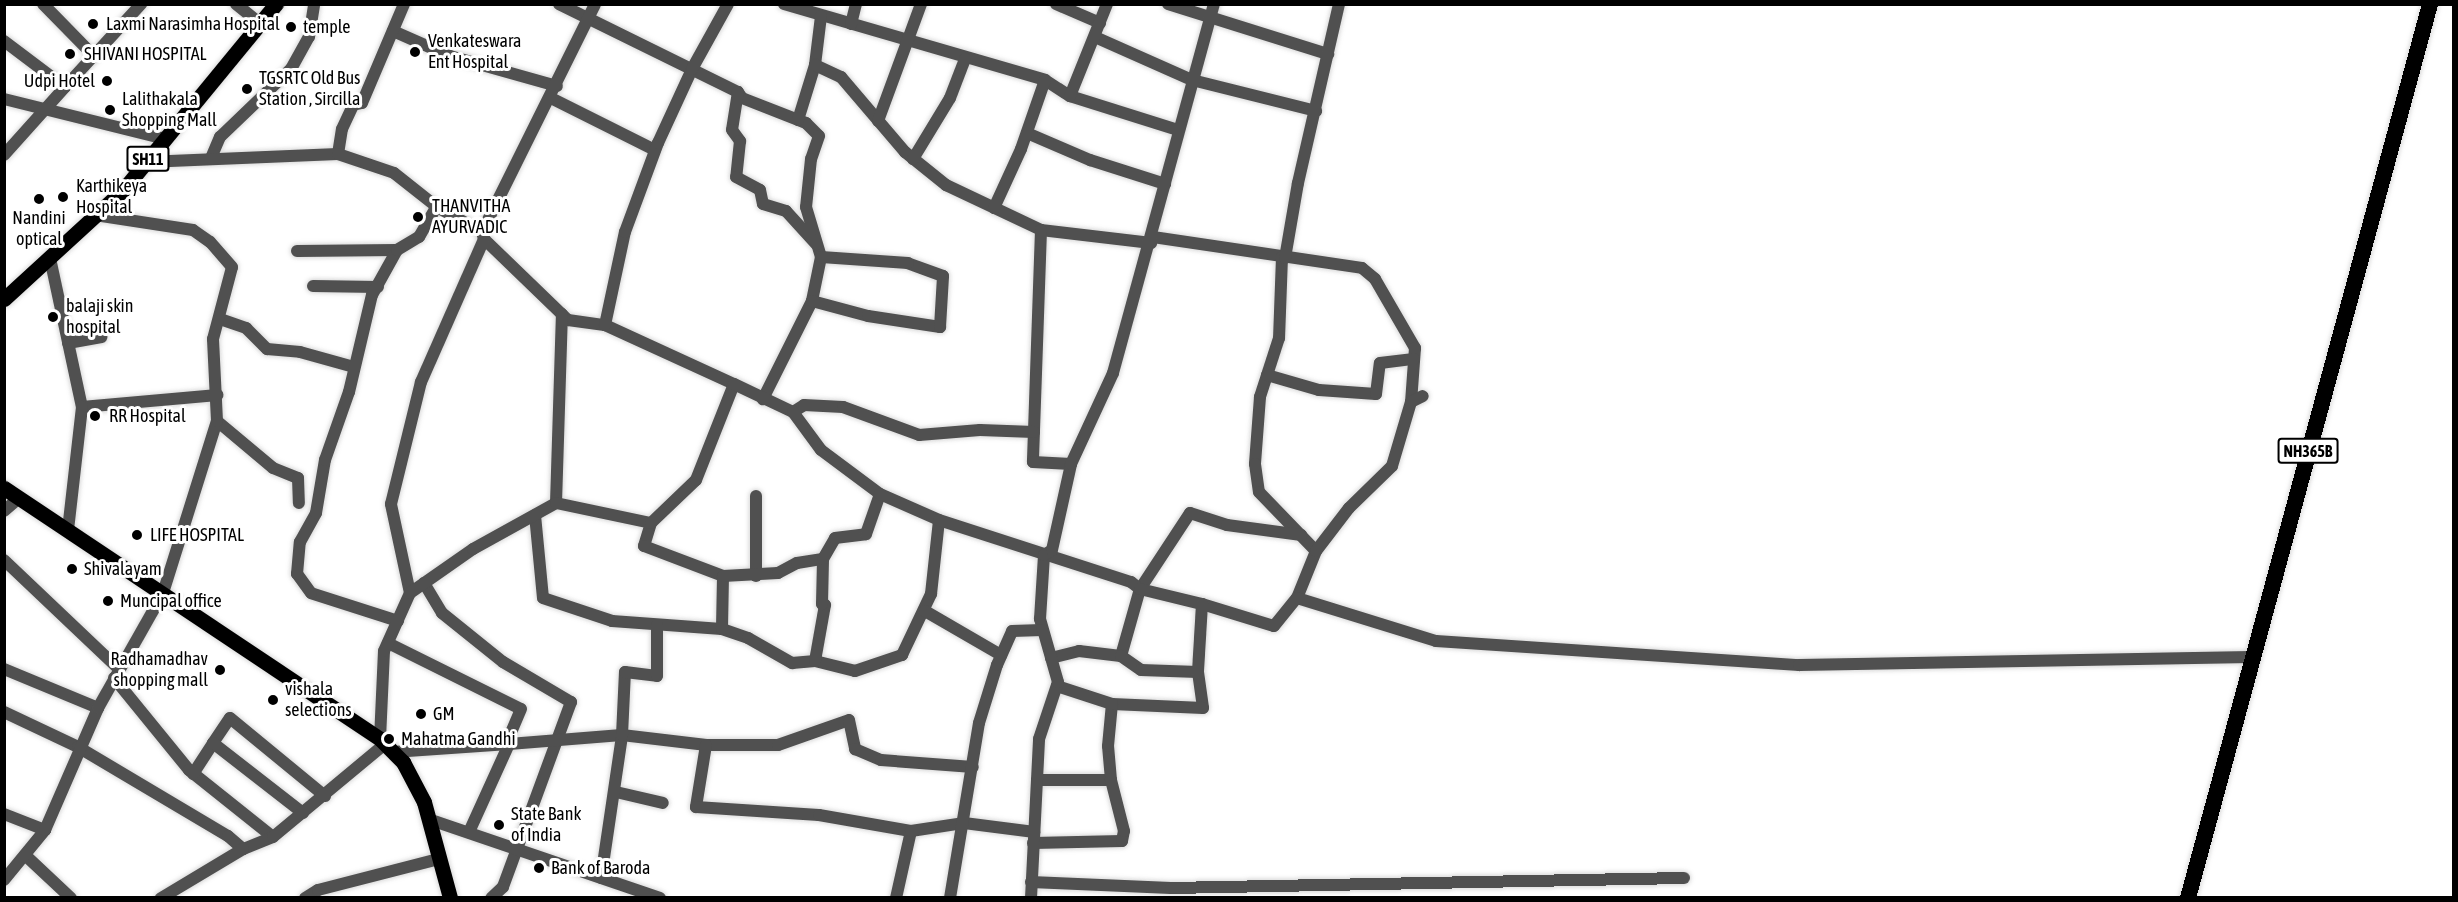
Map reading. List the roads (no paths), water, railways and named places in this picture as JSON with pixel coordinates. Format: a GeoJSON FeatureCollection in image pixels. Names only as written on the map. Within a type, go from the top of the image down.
{"type":"FeatureCollection","features":[{"type":"Feature","properties":{"kind":"highway","name":"NH365B"},"geometry":{"type":"LineString","coordinates":[[2188,897],[2251,657],[2430,4]]}},
{"type":"Feature","properties":{"kind":"main road","name":"SH11"},"geometry":{"type":"LineString","coordinates":[[4,299],[95,215],[146,162],[276,4]]}},
{"type":"Feature","properties":{"kind":"main road"},"geometry":{"type":"LineString","coordinates":[[4,488],[386,745],[403,762],[428,819],[450,897]]}},
{"type":"Feature","properties":{"kind":"street"},"geometry":{"type":"LineString","coordinates":[[43,4],[94,56]]}},
{"type":"Feature","properties":{"kind":"street"},"geometry":{"type":"LineString","coordinates":[[4,155],[41,110],[141,4]]}},
{"type":"Feature","properties":{"kind":"street"},"geometry":{"type":"LineString","coordinates":[[236,4],[261,24]]}},
{"type":"Feature","properties":{"kind":"street"},"geometry":{"type":"LineString","coordinates":[[211,158],[220,137],[291,69],[309,37],[314,4]]}},
{"type":"Feature","properties":{"kind":"street"},"geometry":{"type":"LineString","coordinates":[[338,154],[342,129],[353,105],[362,104],[404,4]]}},
{"type":"Feature","properties":{"kind":"street"},"geometry":{"type":"LineString","coordinates":[[559,4],[738,92],[742,98],[798,120],[819,136],[811,159],[806,207],[820,252],[812,301],[763,399]]}},
{"type":"Feature","properties":{"kind":"street"},"geometry":{"type":"LineString","coordinates":[[410,593],[391,504],[421,382],[483,235],[595,4]]}},
{"type":"Feature","properties":{"kind":"street"},"geometry":{"type":"LineString","coordinates":[[605,325],[625,232],[655,150],[692,69],[728,4]]}},
{"type":"Feature","properties":{"kind":"street"},"geometry":{"type":"LineString","coordinates":[[784,4],[909,40],[964,59],[1045,80],[1070,96],[1179,130]]}},
{"type":"Feature","properties":{"kind":"street"},"geometry":{"type":"LineString","coordinates":[[851,24],[856,4]]}},
{"type":"Feature","properties":{"kind":"street"},"geometry":{"type":"LineString","coordinates":[[878,121],[921,4]]}},
{"type":"Feature","properties":{"kind":"street"},"geometry":{"type":"LineString","coordinates":[[1056,4],[1100,23]]}},
{"type":"Feature","properties":{"kind":"street"},"geometry":{"type":"LineString","coordinates":[[1070,96],[1107,4]]}},
{"type":"Feature","properties":{"kind":"street"},"geometry":{"type":"LineString","coordinates":[[1168,4],[1209,20],[1328,54]]}},
{"type":"Feature","properties":{"kind":"street"},"geometry":{"type":"LineString","coordinates":[[1044,555],[1052,550],[1071,464],[1113,373],[1152,240],[1192,80],[1214,4]]}},
{"type":"Feature","properties":{"kind":"street"},"geometry":{"type":"LineString","coordinates":[[1316,551],[1259,492],[1255,464],[1260,397],[1278,338],[1284,258],[1298,183],[1339,4]]}},
{"type":"Feature","properties":{"kind":"street"},"geometry":{"type":"LineString","coordinates":[[798,120],[815,65],[821,16]]}},
{"type":"Feature","properties":{"kind":"street"},"geometry":{"type":"LineString","coordinates":[[393,31],[450,56],[556,86]]}},
{"type":"Feature","properties":{"kind":"street"},"geometry":{"type":"LineString","coordinates":[[1095,37],[1192,80],[1316,111]]}},
{"type":"Feature","properties":{"kind":"street"},"geometry":{"type":"LineString","coordinates":[[4,41],[65,87]]}},
{"type":"Feature","properties":{"kind":"street"},"geometry":{"type":"LineString","coordinates":[[913,159],[950,98],[964,59]]}},
{"type":"Feature","properties":{"kind":"street"},"geometry":{"type":"LineString","coordinates":[[146,162],[338,154],[394,173],[436,207],[483,235],[568,320],[605,325],[793,412],[821,450],[880,494],[939,520],[1131,582],[1140,589],[1202,604],[1274,626],[1297,598],[1316,551],[1349,508],[1392,466],[1411,402],[1415,348],[1376,279],[1362,268],[1152,240],[1041,230],[946,185],[913,159],[841,77],[815,65]]}},
{"type":"Feature","properties":{"kind":"street"},"geometry":{"type":"LineString","coordinates":[[994,208],[1027,133],[1045,80]]}},
{"type":"Feature","properties":{"kind":"street"},"geometry":{"type":"LineString","coordinates":[[738,92],[732,130],[740,141],[736,177],[760,190],[763,204],[786,211],[820,252],[908,263],[943,276],[940,327],[868,316],[812,301]]}},
{"type":"Feature","properties":{"kind":"street"},"geometry":{"type":"LineString","coordinates":[[551,98],[655,150]]}},
{"type":"Feature","properties":{"kind":"street"},"geometry":{"type":"LineString","coordinates":[[4,99],[41,110],[166,139]]}},
{"type":"Feature","properties":{"kind":"street"},"geometry":{"type":"LineString","coordinates":[[1027,133],[1090,160],[1166,184]]}},
{"type":"Feature","properties":{"kind":"street"},"geometry":{"type":"LineString","coordinates":[[398,621],[311,593],[297,574],[300,542],[316,513],[325,460],[354,367],[372,295],[397,250],[418,237],[436,207]]}},
{"type":"Feature","properties":{"kind":"street"},"geometry":{"type":"LineString","coordinates":[[4,880],[10,864],[25,855],[45,830],[78,747],[116,673],[163,593],[217,421],[213,339],[232,267],[210,242],[193,230],[95,215]]}},
{"type":"Feature","properties":{"kind":"street"},"geometry":{"type":"LineString","coordinates":[[1041,230],[1033,462],[1071,464]]}},
{"type":"Feature","properties":{"kind":"street"},"geometry":{"type":"LineString","coordinates":[[297,251],[397,250]]}},
{"type":"Feature","properties":{"kind":"street"},"geometry":{"type":"LineString","coordinates":[[50,258],[82,407],[68,530]]}},
{"type":"Feature","properties":{"kind":"street"},"geometry":{"type":"LineString","coordinates":[[313,286],[378,286]]}},
{"type":"Feature","properties":{"kind":"street"},"geometry":{"type":"LineString","coordinates":[[556,503],[562,314]]}},
{"type":"Feature","properties":{"kind":"street"},"geometry":{"type":"LineString","coordinates":[[220,319],[246,328],[267,349],[300,352],[354,367]]}},
{"type":"Feature","properties":{"kind":"street"},"geometry":{"type":"LineString","coordinates":[[68,343],[101,337]]}},
{"type":"Feature","properties":{"kind":"street"},"geometry":{"type":"LineString","coordinates":[[1267,375],[1319,390],[1376,394],[1380,363],[1414,359]]}},
{"type":"Feature","properties":{"kind":"street"},"geometry":{"type":"LineString","coordinates":[[734,384],[696,480],[651,523],[644,546],[723,576],[756,576],[823,559]]}},
{"type":"Feature","properties":{"kind":"street"},"geometry":{"type":"LineString","coordinates":[[82,407],[217,395]]}},
{"type":"Feature","properties":{"kind":"street"},"geometry":{"type":"LineString","coordinates":[[1411,402],[1423,396]]}},
{"type":"Feature","properties":{"kind":"street"},"geometry":{"type":"LineString","coordinates":[[793,412],[804,405],[843,407],[919,435],[980,430],[1034,432]]}},
{"type":"Feature","properties":{"kind":"street"},"geometry":{"type":"LineString","coordinates":[[217,421],[273,468],[298,478],[299,503]]}},
{"type":"Feature","properties":{"kind":"street"},"geometry":{"type":"LineString","coordinates":[[815,661],[825,604],[822,604],[823,559],[835,538],[866,534],[880,494]]}},
{"type":"Feature","properties":{"kind":"street"},"geometry":{"type":"LineString","coordinates":[[756,496],[756,576]]}},
{"type":"Feature","properties":{"kind":"street"},"geometry":{"type":"LineString","coordinates":[[4,512],[19,498]]}},
{"type":"Feature","properties":{"kind":"street"},"geometry":{"type":"LineString","coordinates":[[386,745],[384,651],[410,593],[473,549],[556,503],[651,523]]}},
{"type":"Feature","properties":{"kind":"street"},"geometry":{"type":"LineString","coordinates":[[1121,656],[1140,589],[1190,513],[1227,525],[1300,535]]}},
{"type":"Feature","properties":{"kind":"street"},"geometry":{"type":"LineString","coordinates":[[534,515],[543,598],[612,621],[722,629],[748,638],[792,663],[815,661],[855,671],[881,665],[902,655],[925,611],[931,594],[939,520]]}},
{"type":"Feature","properties":{"kind":"street"},"geometry":{"type":"LineString","coordinates":[[1031,897],[1039,739],[1057,687],[1042,630],[1044,555]]}},
{"type":"Feature","properties":{"kind":"street"},"geometry":{"type":"LineString","coordinates":[[4,560],[116,673],[194,774],[273,837]]}},
{"type":"Feature","properties":{"kind":"street"},"geometry":{"type":"LineString","coordinates":[[722,629],[723,576]]}},
{"type":"Feature","properties":{"kind":"street"},"geometry":{"type":"LineString","coordinates":[[424,583],[442,613],[494,655],[571,702],[560,739],[516,848],[503,887],[491,897]]}},
{"type":"Feature","properties":{"kind":"street"},"geometry":{"type":"LineString","coordinates":[[1297,598],[1437,641],[1799,665],[2251,657]]}},
{"type":"Feature","properties":{"kind":"street"},"geometry":{"type":"LineString","coordinates":[[1057,687],[1112,704],[1203,708],[1198,672],[1202,604]]}},
{"type":"Feature","properties":{"kind":"street"},"geometry":{"type":"LineString","coordinates":[[925,611],[1001,655]]}},
{"type":"Feature","properties":{"kind":"street"},"geometry":{"type":"LineString","coordinates":[[601,878],[616,792],[625,672],[657,676],[657,625]]}},
{"type":"Feature","properties":{"kind":"street"},"geometry":{"type":"LineString","coordinates":[[950,897],[979,723],[1001,655],[1012,632],[1042,630]]}},
{"type":"Feature","properties":{"kind":"street"},"geometry":{"type":"LineString","coordinates":[[388,643],[521,709],[470,832]]}},
{"type":"Feature","properties":{"kind":"street"},"geometry":{"type":"LineString","coordinates":[[1051,658],[1079,651],[1121,656],[1141,670],[1198,672]]}},
{"type":"Feature","properties":{"kind":"street"},"geometry":{"type":"LineString","coordinates":[[4,669],[98,708]]}},
{"type":"Feature","properties":{"kind":"street"},"geometry":{"type":"LineString","coordinates":[[706,745],[696,807],[819,815],[911,831],[964,823],[1034,837],[1122,841],[1124,831],[1111,780],[1112,704]]}},
{"type":"Feature","properties":{"kind":"street"},"geometry":{"type":"LineString","coordinates":[[4,712],[78,747],[228,836],[243,849]]}},
{"type":"Feature","properties":{"kind":"street"},"geometry":{"type":"LineString","coordinates":[[194,774],[230,718],[325,796]]}},
{"type":"Feature","properties":{"kind":"street"},"geometry":{"type":"LineString","coordinates":[[161,897],[182,892],[243,849],[273,837],[386,745],[508,744],[622,735],[706,745],[778,745],[849,720],[855,749],[881,760],[973,767]]}},
{"type":"Feature","properties":{"kind":"street"},"geometry":{"type":"LineString","coordinates":[[213,743],[303,813]]}},
{"type":"Feature","properties":{"kind":"street"},"geometry":{"type":"LineString","coordinates":[[1037,780],[1111,780]]}},
{"type":"Feature","properties":{"kind":"street"},"geometry":{"type":"LineString","coordinates":[[616,792],[663,803]]}},
{"type":"Feature","properties":{"kind":"street"},"geometry":{"type":"LineString","coordinates":[[4,814],[45,830]]}},
{"type":"Feature","properties":{"kind":"street"},"geometry":{"type":"LineString","coordinates":[[428,819],[660,897]]}},
{"type":"Feature","properties":{"kind":"street"},"geometry":{"type":"LineString","coordinates":[[897,897],[911,831]]}},
{"type":"Feature","properties":{"kind":"street"},"geometry":{"type":"LineString","coordinates":[[25,855],[71,897]]}},
{"type":"Feature","properties":{"kind":"street"},"geometry":{"type":"LineString","coordinates":[[305,897],[318,890],[440,859]]}},
{"type":"Feature","properties":{"kind":"street"},"geometry":{"type":"LineString","coordinates":[[1031,882],[1154,892],[1684,878]]}},
{"type":"Feature","properties":{"kind":"place","name":"Laxmi Narasimha Hospital"},"geometry":{"type":"Point","coordinates":[93,24]}},
{"type":"Feature","properties":{"kind":"place","name":"temple"},"geometry":{"type":"Point","coordinates":[291,27]}},
{"type":"Feature","properties":{"kind":"place","name":"Venkateswara Ent Hospital"},"geometry":{"type":"Point","coordinates":[415,52]}},
{"type":"Feature","properties":{"kind":"place","name":"SHIVANI HOSPITAL"},"geometry":{"type":"Point","coordinates":[70,54]}},
{"type":"Feature","properties":{"kind":"place","name":"Udpi Hotel"},"geometry":{"type":"Point","coordinates":[107,81]}},
{"type":"Feature","properties":{"kind":"place","name":"TGSRTC Old Bus Station , Sircilla"},"geometry":{"type":"Point","coordinates":[247,89]}},
{"type":"Feature","properties":{"kind":"place","name":"Lalithakala Shopping Mall"},"geometry":{"type":"Point","coordinates":[110,110]}},
{"type":"Feature","properties":{"kind":"place","name":"Karthikeya Hospital"},"geometry":{"type":"Point","coordinates":[63,197]}},
{"type":"Feature","properties":{"kind":"place","name":"Nandini optical"},"geometry":{"type":"Point","coordinates":[39,199]}},
{"type":"Feature","properties":{"kind":"place","name":"THANVITHA AYURVADIC"},"geometry":{"type":"Point","coordinates":[418,217]}},
{"type":"Feature","properties":{"kind":"place","name":"balaji skin hospital"},"geometry":{"type":"Point","coordinates":[53,317]}},
{"type":"Feature","properties":{"kind":"place","name":"RR Hospital"},"geometry":{"type":"Point","coordinates":[95,416]}},
{"type":"Feature","properties":{"kind":"place","name":"LIFE HOSPITAL"},"geometry":{"type":"Point","coordinates":[137,535]}},
{"type":"Feature","properties":{"kind":"place","name":"Shivalayam"},"geometry":{"type":"Point","coordinates":[72,569]}},
{"type":"Feature","properties":{"kind":"place","name":"Muncipal office"},"geometry":{"type":"Point","coordinates":[108,601]}},
{"type":"Feature","properties":{"kind":"place","name":"Radhamadhav shopping mall"},"geometry":{"type":"Point","coordinates":[220,670]}},
{"type":"Feature","properties":{"kind":"place","name":"vishala selections"},"geometry":{"type":"Point","coordinates":[273,700]}},
{"type":"Feature","properties":{"kind":"place","name":"GM"},"geometry":{"type":"Point","coordinates":[421,714]}},
{"type":"Feature","properties":{"kind":"place","name":"Mahatma Gandhi"},"geometry":{"type":"Point","coordinates":[389,739]}},
{"type":"Feature","properties":{"kind":"place","name":"State Bank of India"},"geometry":{"type":"Point","coordinates":[499,825]}},
{"type":"Feature","properties":{"kind":"place","name":"Bank of Baroda"},"geometry":{"type":"Point","coordinates":[539,868]}}]}
